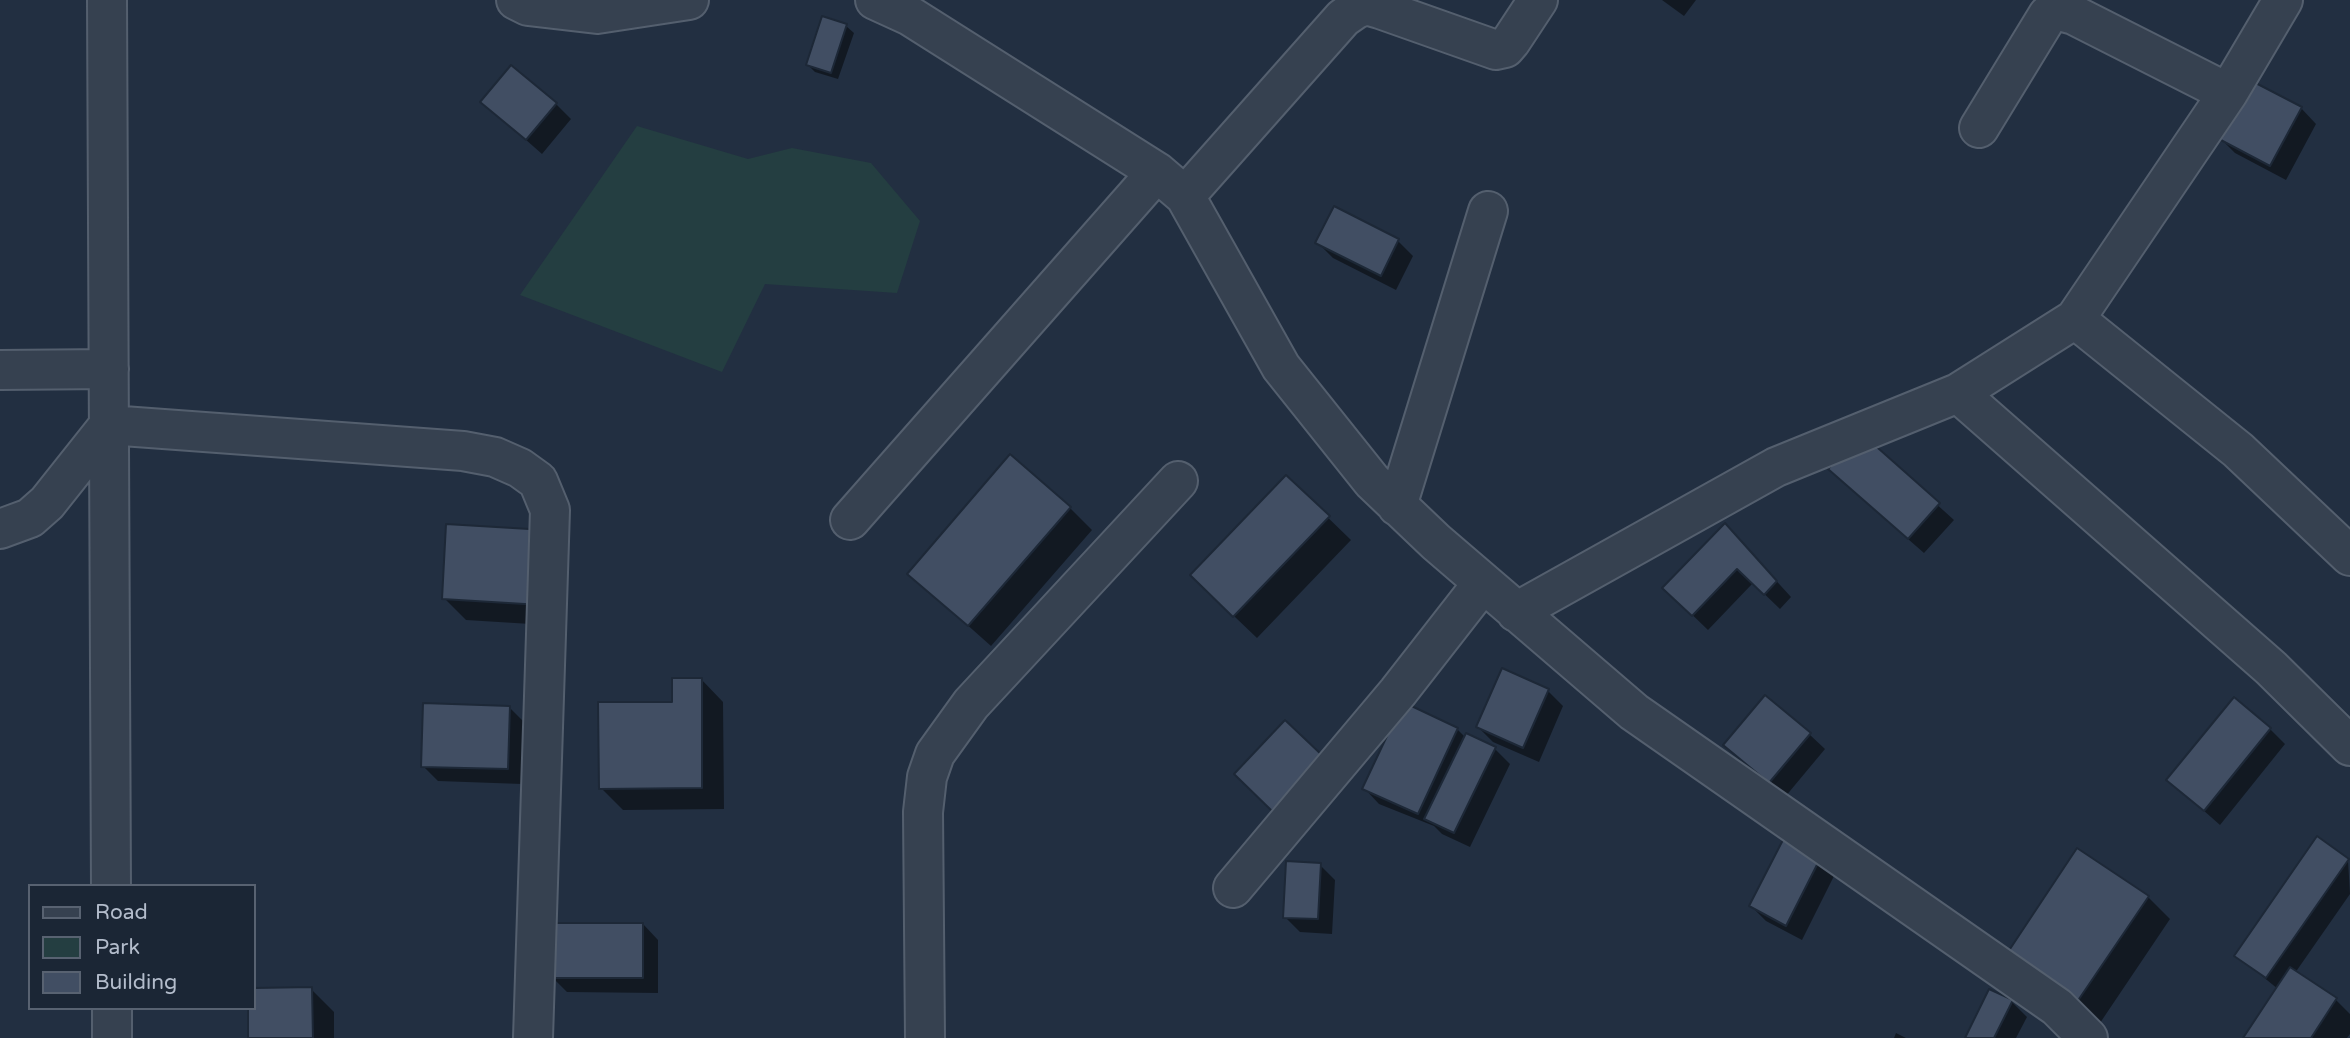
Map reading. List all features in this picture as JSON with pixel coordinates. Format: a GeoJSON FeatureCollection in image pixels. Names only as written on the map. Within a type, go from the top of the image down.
{"type":"FeatureCollection","features":[{"type":"Feature","properties":{"kind":"street"},"geometry":{"type":"LineString","coordinates":[[107,0],[111,884]]}},
{"type":"Feature","properties":{"kind":"street"},"geometry":{"type":"LineString","coordinates":[[516,0],[528,6],[557,11],[597,13],[689,0]]}},
{"type":"Feature","properties":{"kind":"street"},"geometry":{"type":"LineString","coordinates":[[875,0],[915,8],[1171,184],[1281,367],[1372,481],[1398,506],[1516,612],[1634,712],[2057,1007],[2088,1038]]}},
{"type":"Feature","properties":{"kind":"street"},"geometry":{"type":"LineString","coordinates":[[850,520],[1171,184],[1343,18],[1366,5],[1496,50],[1505,48],[1511,41],[1538,0]]}},
{"type":"Feature","properties":{"kind":"street"},"geometry":{"type":"LineString","coordinates":[[1516,612],[1776,467],[1958,393],[2075,319],[2228,93],[2283,0]]}},
{"type":"Feature","properties":{"kind":"street"},"geometry":{"type":"LineString","coordinates":[[1979,128],[2048,15],[2055,10],[2074,15],[2228,93]]}},
{"type":"Feature","properties":{"kind":"street"},"geometry":{"type":"LineString","coordinates":[[1398,506],[1488,211]]}},
{"type":"Feature","properties":{"kind":"street"},"geometry":{"type":"LineString","coordinates":[[2075,319],[2238,450],[2350,556]]}},
{"type":"Feature","properties":{"kind":"street"},"geometry":{"type":"LineString","coordinates":[[0,370],[109,369]]}},
{"type":"Feature","properties":{"kind":"street"},"geometry":{"type":"LineString","coordinates":[[1958,393],[2271,668],[2350,746]]}},
{"type":"Feature","properties":{"kind":"street"},"geometry":{"type":"LineString","coordinates":[[0,529],[30,518],[47,503],[109,425]]}},
{"type":"Feature","properties":{"kind":"street"},"geometry":{"type":"LineString","coordinates":[[109,425],[463,451],[495,457],[538,481],[550,510],[533,1038]]}},
{"type":"Feature","properties":{"kind":"street"},"geometry":{"type":"LineString","coordinates":[[925,1038],[923,812],[927,776],[935,754],[971,704],[1178,481]]}},
{"type":"Feature","properties":{"kind":"street"},"geometry":{"type":"LineString","coordinates":[[1233,888],[1372,724],[1483,583]]}},
{"type":"Feature","properties":{"kind":"street"},"geometry":{"type":"LineString","coordinates":[[112,1010],[112,1038]]}},
{"type":"Feature","properties":{"kind":"green space"},"geometry":{"type":"Polygon","coordinates":[[[637,126],[748,159],[792,148],[871,163],[920,221],[897,293],[765,284],[722,372],[520,295],[637,126]]]}},
{"type":"Feature","properties":{"kind":"building"},"geometry":{"type":"Polygon","coordinates":[[[822,16],[847,24],[831,73],[806,65],[822,16]]]}},
{"type":"Feature","properties":{"kind":"building"},"geometry":{"type":"Polygon","coordinates":[[[511,65],[557,103],[526,140],[480,102],[511,65]]]}},
{"type":"Feature","properties":{"kind":"building"},"geometry":{"type":"Polygon","coordinates":[[[2248,79],[2302,107],[2270,166],[2217,138],[2248,79]]]}},
{"type":"Feature","properties":{"kind":"building"},"geometry":{"type":"Polygon","coordinates":[[[1334,206],[1399,239],[1381,276],[1315,243],[1334,206]]]}},
{"type":"Feature","properties":{"kind":"building"},"geometry":{"type":"Polygon","coordinates":[[[1861,433],[1940,503],[1908,539],[1828,469],[1861,433]]]}},
{"type":"Feature","properties":{"kind":"building"},"geometry":{"type":"Polygon","coordinates":[[[1010,454],[1071,507],[968,626],[907,574],[1010,454]]]}},
{"type":"Feature","properties":{"kind":"building"},"geometry":{"type":"Polygon","coordinates":[[[1286,475],[1330,516],[1233,617],[1190,575],[1286,475]]]}},
{"type":"Feature","properties":{"kind":"building"},"geometry":{"type":"Polygon","coordinates":[[[1725,523],[1777,581],[1764,595],[1737,569],[1692,616],[1662,588],[1725,523]]]}},
{"type":"Feature","properties":{"kind":"building"},"geometry":{"type":"Polygon","coordinates":[[[446,524],[546,530],[541,605],[442,599],[446,524]]]}},
{"type":"Feature","properties":{"kind":"building"},"geometry":{"type":"Polygon","coordinates":[[[1502,668],[1549,689],[1523,748],[1476,727],[1502,668]]]}},
{"type":"Feature","properties":{"kind":"building"},"geometry":{"type":"Polygon","coordinates":[[[672,678],[702,678],[702,788],[599,789],[598,702],[672,702],[672,678]]]}},
{"type":"Feature","properties":{"kind":"building"},"geometry":{"type":"Polygon","coordinates":[[[1765,695],[1811,733],[1769,783],[1723,745],[1765,695]]]}},
{"type":"Feature","properties":{"kind":"building"},"geometry":{"type":"Polygon","coordinates":[[[2234,697],[2271,728],[2204,811],[2166,780],[2234,697]]]}},
{"type":"Feature","properties":{"kind":"building"},"geometry":{"type":"Polygon","coordinates":[[[1403,702],[1458,728],[1418,814],[1362,789],[1403,702]]]}},
{"type":"Feature","properties":{"kind":"building"},"geometry":{"type":"Polygon","coordinates":[[[423,703],[510,706],[508,769],[421,767],[423,703]]]}},
{"type":"Feature","properties":{"kind":"building"},"geometry":{"type":"Polygon","coordinates":[[[1285,720],[1324,757],[1272,811],[1234,774],[1285,720]]]}},
{"type":"Feature","properties":{"kind":"building"},"geometry":{"type":"Polygon","coordinates":[[[1466,733],[1496,747],[1454,833],[1424,819],[1466,733]]]}},
{"type":"Feature","properties":{"kind":"building"},"geometry":{"type":"Polygon","coordinates":[[[1786,834],[1823,853],[1786,926],[1749,906],[1786,834]]]}},
{"type":"Feature","properties":{"kind":"building"},"geometry":{"type":"Polygon","coordinates":[[[2317,836],[2349,859],[2266,978],[2234,956],[2317,836]]]}},
{"type":"Feature","properties":{"kind":"building"},"geometry":{"type":"Polygon","coordinates":[[[2077,848],[2149,896],[2077,1002],[2006,955],[2077,848]]]}},
{"type":"Feature","properties":{"kind":"building"},"geometry":{"type":"Polygon","coordinates":[[[1286,861],[1321,863],[1318,919],[1283,918],[1286,861]]]}},
{"type":"Feature","properties":{"kind":"building"},"geometry":{"type":"Polygon","coordinates":[[[550,923],[643,923],[643,978],[550,978],[550,923]]]}},
{"type":"Feature","properties":{"kind":"building"},"geometry":{"type":"Polygon","coordinates":[[[2290,967],[2337,998],[2311,1038],[2243,1038],[2290,967]]]}},
{"type":"Feature","properties":{"kind":"building"},"geometry":{"type":"Polygon","coordinates":[[[312,987],[313,1038],[248,1038],[248,1010],[256,1010],[256,988],[312,987]]]}},
{"type":"Feature","properties":{"kind":"building"},"geometry":{"type":"Polygon","coordinates":[[[1989,989],[2013,1000],[1994,1038],[1965,1038],[1989,989]]]}}]}
